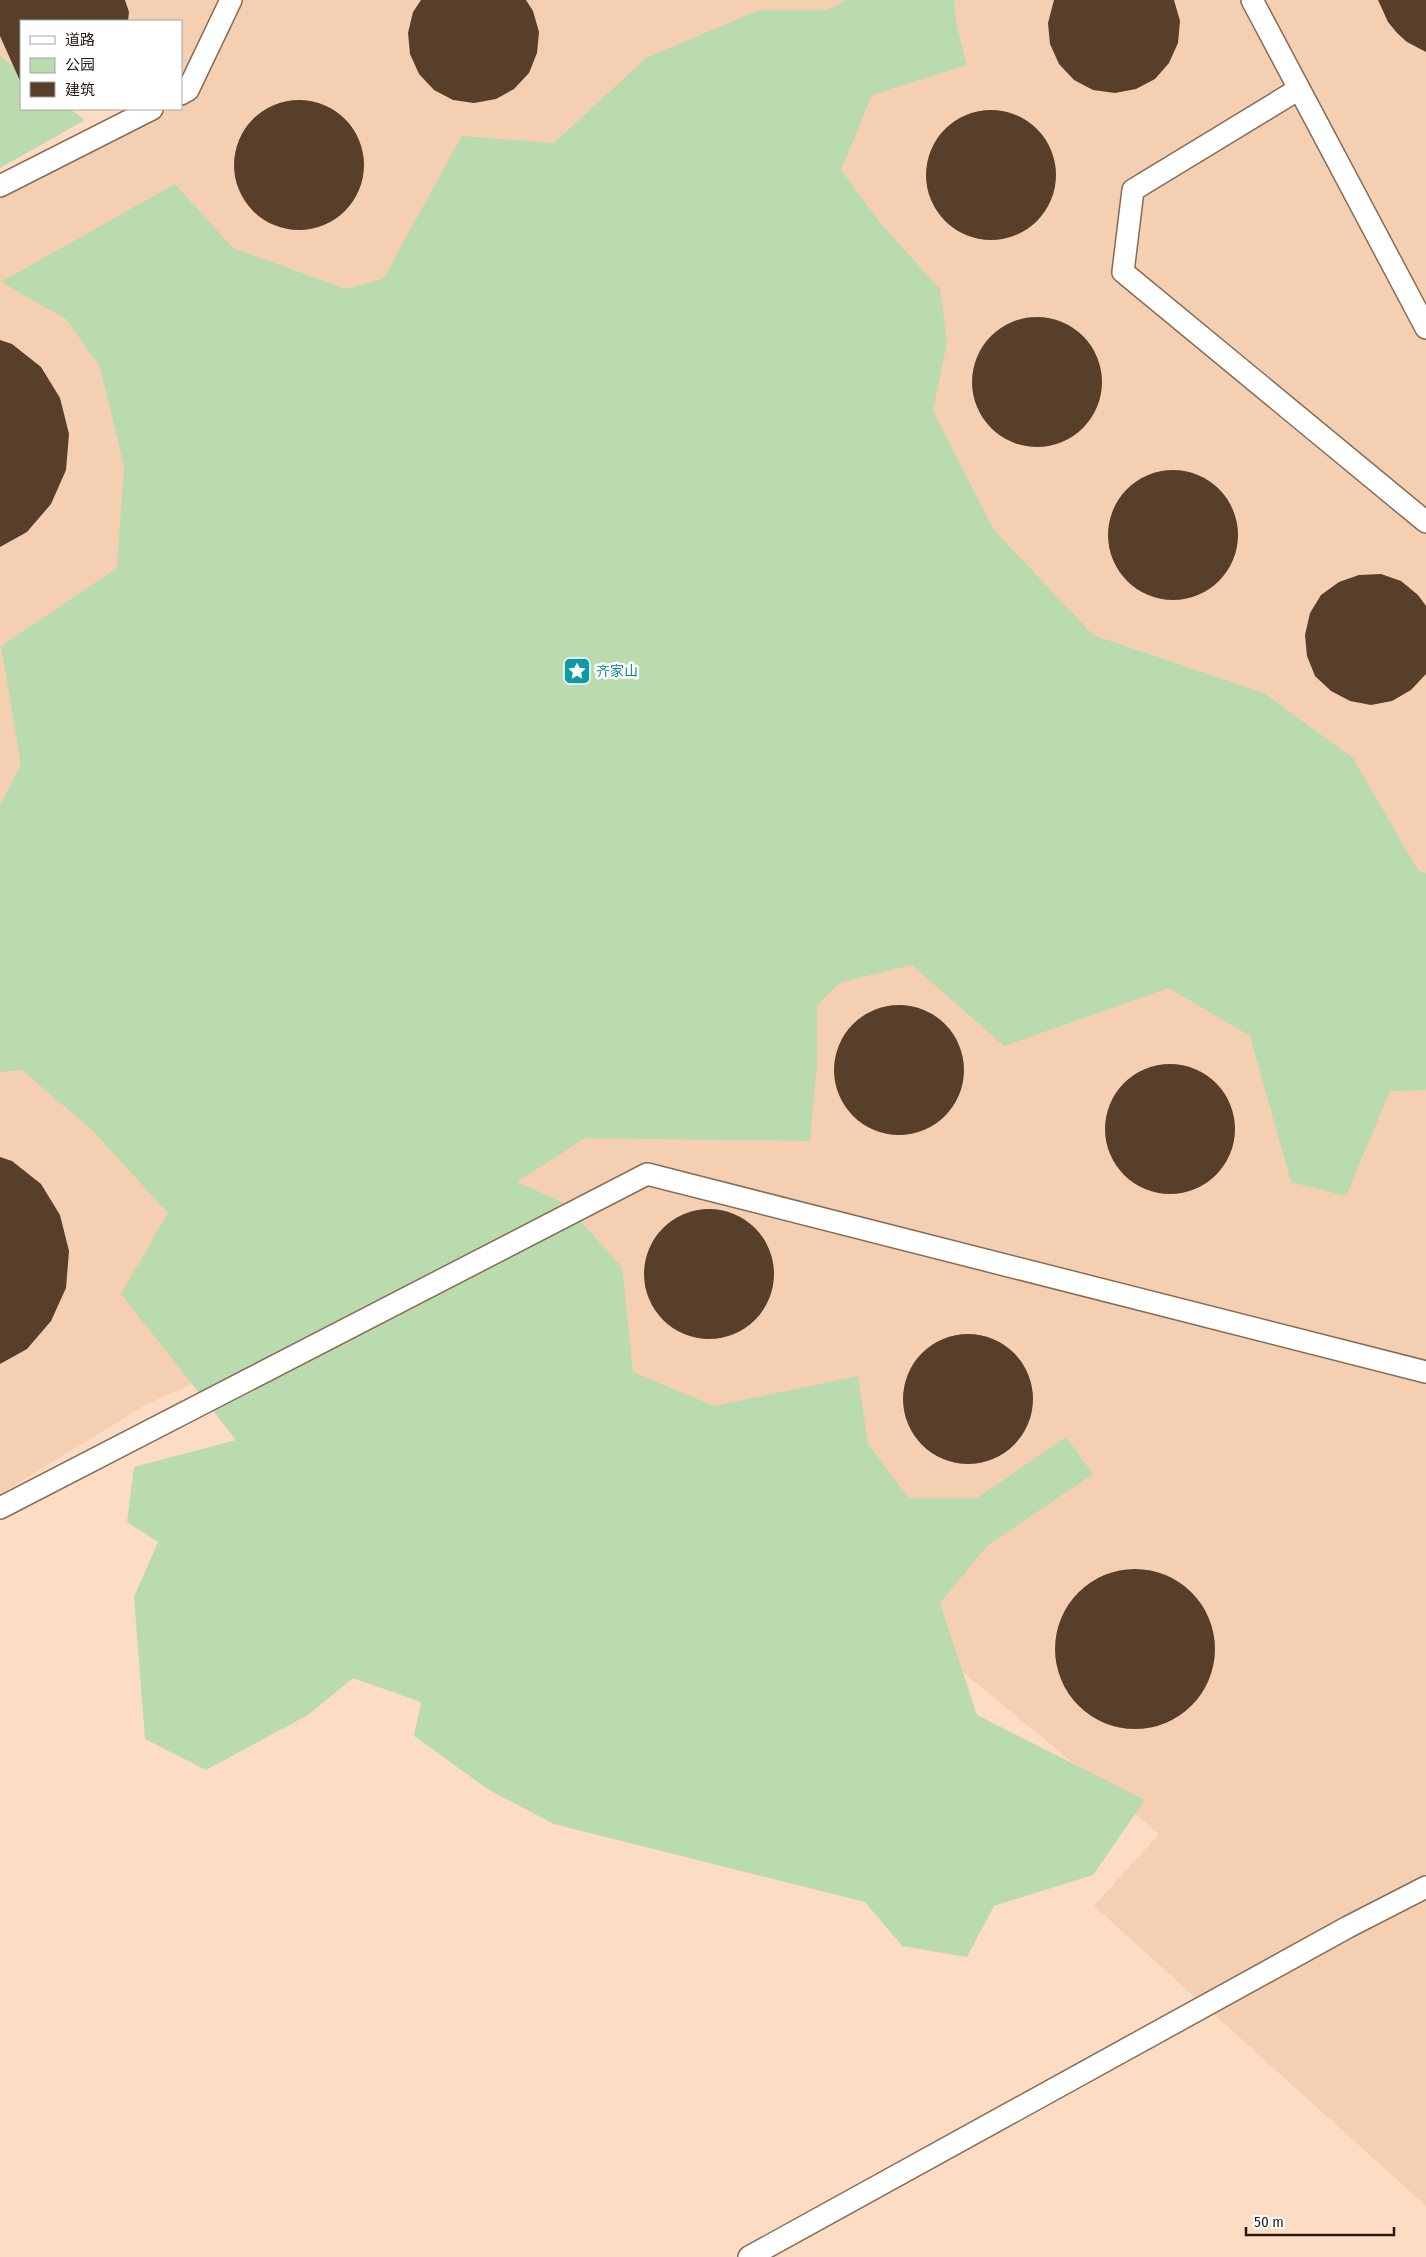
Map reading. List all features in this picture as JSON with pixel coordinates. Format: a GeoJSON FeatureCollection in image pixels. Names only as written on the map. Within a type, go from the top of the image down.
{"type":"FeatureCollection","features":[{"type":"Feature","properties":{"kind":"lane"},"geometry":{"type":"LineString","coordinates":[[182,93],[188,90],[231,0]]}},
{"type":"Feature","properties":{"kind":"lane"},"geometry":{"type":"LineString","coordinates":[[1252,0],[1426,328]]}},
{"type":"Feature","properties":{"kind":"lane"},"geometry":{"type":"LineString","coordinates":[[1299,90],[1133,190],[1123,272],[1426,522]]}},
{"type":"Feature","properties":{"kind":"lane"},"geometry":{"type":"LineString","coordinates":[[0,186],[150,110]]}},
{"type":"Feature","properties":{"kind":"lane"},"geometry":{"type":"LineString","coordinates":[[0,1508],[647,1174],[1426,1372]]}},
{"type":"Feature","properties":{"kind":"lane"},"geometry":{"type":"LineString","coordinates":[[750,2257],[1348,1927],[1426,1887]]}},
{"type":"Feature","properties":{"kind":"shaded area"},"geometry":{"type":"Polygon","coordinates":[[[0,0],[1426,0],[1426,2206],[1094,1906],[1159,1834],[468,1263],[147,1404],[0,1494],[0,180],[135,110],[182,110],[182,20],[20,20],[20,78],[0,72],[0,0]]]}},
{"type":"Feature","properties":{"kind":"green space"},"geometry":{"type":"Polygon","coordinates":[[[847,0],[954,0],[957,27],[967,65],[872,95],[841,170],[882,225],[940,289],[947,343],[933,411],[994,530],[1093,635],[1264,693],[1353,758],[1418,870],[1426,873],[1426,1090],[1390,1091],[1346,1196],[1291,1182],[1250,1036],[1169,988],[1004,1046],[912,965],[841,982],[817,1005],[817,1063],[810,1141],[585,1138],[517,1182],[564,1203],[622,1267],[633,1372],[714,1406],[858,1376],[868,1444],[909,1498],[977,1498],[1066,1437],[1093,1474],[987,1546],[940,1603],[977,1715],[1145,1800],[1093,1875],[994,1906],[967,1957],[902,1946],[865,1902],[554,1824],[489,1790],[414,1736],[421,1702],[353,1678],[308,1715],[206,1770],[145,1739],[134,1597],[158,1542],[127,1522],[134,1467],[236,1440],[121,1294],[168,1213],[93,1131],[22,1070],[0,1072],[0,805],[21,764],[1,646],[117,568],[124,466],[100,367],[66,319],[1,282],[175,184],[233,248],[346,289],[383,279],[462,136],[554,143],[646,58],[759,10],[827,10],[847,0]]]}},
{"type":"Feature","properties":{"kind":"green space"},"geometry":{"type":"Polygon","coordinates":[[[0,56],[20,71],[20,110],[71,110],[85,120],[0,168],[0,56]]]}},
{"type":"Feature","properties":{"kind":"building"},"geometry":{"type":"Polygon","coordinates":[[[0,0],[125,0],[129,12],[128,20],[20,20],[20,81],[0,36],[0,0]]]}},
{"type":"Feature","properties":{"kind":"building"},"geometry":{"type":"Polygon","coordinates":[[[421,0],[526,0],[533,11],[539,32],[537,53],[529,73],[514,89],[496,99],[474,103],[453,100],[434,90],[419,74],[410,54],[408,33],[413,12],[421,0]]]}},
{"type":"Feature","properties":{"kind":"building"},"geometry":{"type":"Polygon","coordinates":[[[1054,0],[1174,0],[1180,21],[1178,43],[1169,63],[1155,79],[1136,89],[1115,93],[1093,90],[1074,80],[1059,64],[1050,44],[1048,23],[1054,0]]]}},
{"type":"Feature","properties":{"kind":"building"},"geometry":{"type":"Polygon","coordinates":[[[1378,0],[1426,0],[1426,52],[1407,42],[1397,33],[1388,22],[1378,0]]]}},
{"type":"Feature","properties":{"kind":"building"},"geometry":{"type":"Polygon","coordinates":[[[299,100],[312,101],[324,105],[345,119],[359,140],[363,152],[363,178],[359,190],[345,211],[324,225],[312,229],[299,230],[286,229],[274,225],[253,211],[239,190],[235,178],[234,165],[235,152],[239,140],[253,119],[274,105],[286,101],[299,100]]]}},
{"type":"Feature","properties":{"kind":"building"},"geometry":{"type":"Polygon","coordinates":[[[991,110],[1004,111],[1016,115],[1037,129],[1051,150],[1055,162],[1055,188],[1051,200],[1037,221],[1016,235],[1004,239],[991,240],[978,239],[966,235],[945,221],[931,200],[927,188],[926,175],[927,162],[931,150],[945,129],[966,115],[978,111],[991,110]]]}},
{"type":"Feature","properties":{"kind":"building"},"geometry":{"type":"Polygon","coordinates":[[[1037,317],[1050,318],[1062,322],[1083,336],[1097,357],[1101,369],[1101,395],[1097,407],[1083,428],[1062,442],[1050,446],[1037,447],[1024,446],[1012,442],[991,428],[977,407],[973,395],[972,382],[973,369],[977,357],[991,336],[1012,322],[1024,318],[1037,317]]]}},
{"type":"Feature","properties":{"kind":"building"},"geometry":{"type":"Polygon","coordinates":[[[0,340],[12,344],[41,367],[60,398],[69,434],[66,470],[51,504],[27,532],[0,547],[0,340]]]}},
{"type":"Feature","properties":{"kind":"building"},"geometry":{"type":"Polygon","coordinates":[[[1173,470],[1186,471],[1198,475],[1219,489],[1233,510],[1237,522],[1237,548],[1233,560],[1219,581],[1198,595],[1186,599],[1173,600],[1160,599],[1148,595],[1127,581],[1113,560],[1109,548],[1108,535],[1109,522],[1113,510],[1127,489],[1148,475],[1160,471],[1173,470]]]}},
{"type":"Feature","properties":{"kind":"building"},"geometry":{"type":"Polygon","coordinates":[[[1381,574],[1401,581],[1418,595],[1426,606],[1426,674],[1411,690],[1392,701],[1371,705],[1350,701],[1331,691],[1315,676],[1307,656],[1305,635],[1310,613],[1321,595],[1339,582],[1359,575],[1381,574]]]}},
{"type":"Feature","properties":{"kind":"building"},"geometry":{"type":"Polygon","coordinates":[[[899,1005],[912,1006],[924,1010],[945,1024],[959,1045],[963,1057],[963,1083],[959,1095],[945,1116],[924,1130],[912,1134],[899,1135],[886,1134],[874,1130],[853,1116],[839,1095],[835,1083],[834,1070],[835,1057],[839,1045],[853,1024],[874,1010],[886,1006],[899,1005]]]}},
{"type":"Feature","properties":{"kind":"building"},"geometry":{"type":"Polygon","coordinates":[[[1170,1064],[1183,1065],[1195,1069],[1216,1083],[1230,1104],[1234,1116],[1234,1142],[1230,1154],[1216,1175],[1195,1189],[1183,1193],[1170,1194],[1157,1193],[1145,1189],[1124,1175],[1110,1154],[1106,1142],[1105,1129],[1106,1116],[1110,1104],[1124,1083],[1145,1069],[1157,1065],[1170,1064]]]}},
{"type":"Feature","properties":{"kind":"building"},"geometry":{"type":"Polygon","coordinates":[[[0,1157],[12,1161],[41,1184],[60,1215],[69,1251],[66,1288],[51,1321],[27,1349],[0,1364],[0,1157]]]}},
{"type":"Feature","properties":{"kind":"building"},"geometry":{"type":"Polygon","coordinates":[[[709,1209],[722,1210],[734,1214],[755,1228],[769,1249],[773,1261],[773,1287],[769,1299],[755,1320],[734,1334],[722,1338],[709,1339],[696,1338],[684,1334],[663,1320],[649,1299],[645,1287],[644,1274],[645,1261],[649,1249],[663,1228],[684,1214],[696,1210],[709,1209]]]}},
{"type":"Feature","properties":{"kind":"building"},"geometry":{"type":"Polygon","coordinates":[[[968,1334],[981,1335],[993,1339],[1014,1353],[1028,1374],[1032,1386],[1032,1412],[1028,1424],[1014,1445],[993,1459],[981,1463],[968,1464],[955,1463],[943,1459],[922,1445],[908,1424],[904,1412],[903,1399],[904,1386],[908,1374],[922,1353],[943,1339],[955,1335],[968,1334]]]}},
{"type":"Feature","properties":{"kind":"building"},"geometry":{"type":"Polygon","coordinates":[[[1127,1569],[1143,1569],[1173,1578],[1192,1592],[1209,1618],[1214,1633],[1214,1665],[1209,1680],[1192,1706],[1173,1720],[1158,1726],[1143,1729],[1127,1729],[1097,1720],[1073,1700],[1064,1687],[1058,1672],[1055,1657],[1055,1641],[1064,1611],[1084,1587],[1097,1578],[1112,1572],[1127,1569]]]}},
{"type":"Feature","properties":{"kind":"place","name":"齐家山"},"geometry":{"type":"Point","coordinates":[577,671]}}]}
